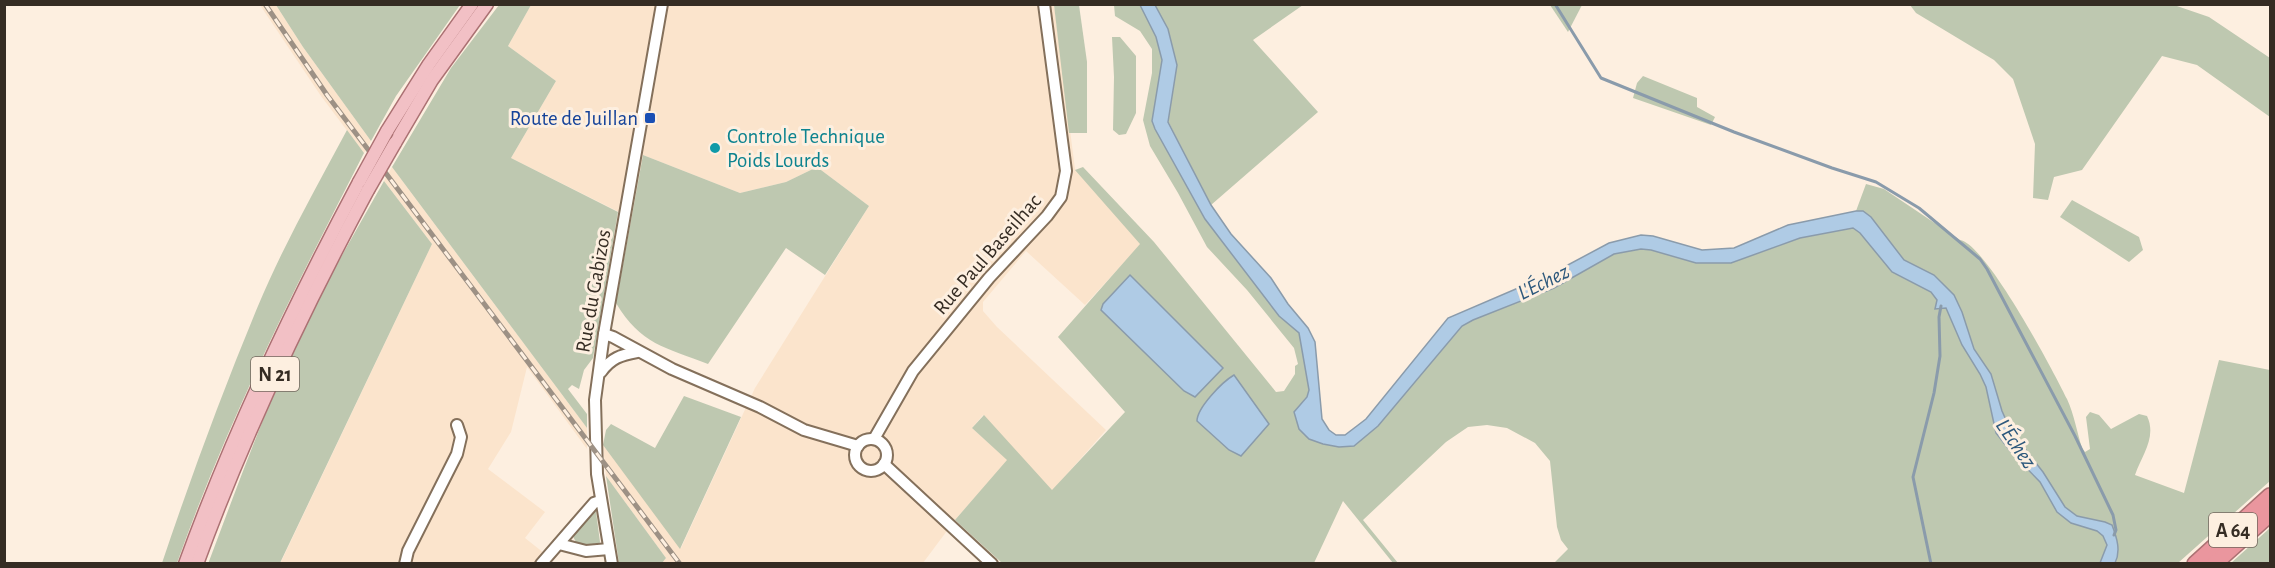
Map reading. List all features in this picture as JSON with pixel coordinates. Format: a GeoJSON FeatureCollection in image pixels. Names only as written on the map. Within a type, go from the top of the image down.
{"type":"FeatureCollection","features":[{"type":"Feature","properties":{"kind":"highway","name":"A 64"},"geometry":{"type":"LineString","coordinates":[[2195,564],[2271,496]]}},
{"type":"Feature","properties":{"kind":"highway","name":"A 64"},"geometry":{"type":"LineString","coordinates":[[2214,564],[2271,514]]}},
{"type":"Feature","properties":{"kind":"main road","name":"N 21"},"geometry":{"type":"LineString","coordinates":[[197,564],[229,480],[269,387],[333,255],[387,131],[429,64],[472,4]]}},
{"type":"Feature","properties":{"kind":"main road","name":"N 21"},"geometry":{"type":"LineString","coordinates":[[185,564],[254,392],[321,253],[363,186],[395,142],[432,80],[487,4]]}},
{"type":"Feature","properties":{"kind":"street","name":"Rue du Gabizos"},"geometry":{"type":"LineString","coordinates":[[612,564],[600,501],[595,452],[598,375],[662,4]]}},
{"type":"Feature","properties":{"kind":"street","name":"Rue Paul Baseilhac"},"geometry":{"type":"LineString","coordinates":[[874,439],[919,363],[989,278],[1047,216],[1061,197],[1066,171],[1044,4]]}},
{"type":"Feature","properties":{"kind":"street"},"geometry":{"type":"LineString","coordinates":[[604,334],[672,369],[760,407],[804,430],[858,446]]}},
{"type":"Feature","properties":{"kind":"street"},"geometry":{"type":"LineString","coordinates":[[598,375],[608,362],[618,356],[637,352]]}},
{"type":"Feature","properties":{"kind":"street"},"geometry":{"type":"LineString","coordinates":[[405,564],[408,551],[457,454],[461,437],[457,425]]}},
{"type":"Feature","properties":{"kind":"street"},"geometry":{"type":"LineString","coordinates":[[874,439],[880,441],[887,451],[884,464],[875,470],[863,468],[856,458],[858,446],[862,442],[874,439]]}},
{"type":"Feature","properties":{"kind":"street"},"geometry":{"type":"LineString","coordinates":[[884,464],[992,564]]}},
{"type":"Feature","properties":{"kind":"street"},"geometry":{"type":"LineString","coordinates":[[541,564],[594,503],[600,501]]}},
{"type":"Feature","properties":{"kind":"street"},"geometry":{"type":"LineString","coordinates":[[559,544],[586,551],[609,549]]}},
{"type":"Feature","properties":{"kind":"shaded area"},"geometry":{"type":"Polygon","coordinates":[[[260,5],[276,5],[303,47],[371,141],[364,153],[321,96],[260,5]]]}},
{"type":"Feature","properties":{"kind":"shaded area"},"geometry":{"type":"Polygon","coordinates":[[[531,5],[1054,5],[1075,169],[1141,244],[1085,305],[1026,251],[983,302],[983,311],[1106,430],[1052,491],[983,415],[972,428],[1008,460],[955,520],[923,563],[662,563],[666,558],[606,476],[603,445],[681,548],[755,388],[869,206],[817,167],[786,182],[740,193],[643,155],[631,218],[511,158],[556,81],[508,46],[531,5]]]}},
{"type":"Feature","properties":{"kind":"shaded area"},"geometry":{"type":"Polygon","coordinates":[[[392,167],[587,428],[587,449],[527,367],[511,432],[488,469],[545,512],[525,538],[549,557],[542,563],[280,564],[432,244],[384,181],[392,167]]]}},
{"type":"Feature","properties":{"kind":"green space"},"geometry":{"type":"Polygon","coordinates":[[[1140,4],[1156,37],[1162,60],[1152,122],[1155,129],[1205,219],[1279,316],[1299,333],[1302,339],[1309,390],[1307,397],[1294,412],[1354,446],[1378,426],[1462,326],[1554,288],[1614,254],[1641,249],[1696,263],[1731,263],[1800,238],[1853,228],[1860,233],[1892,272],[1931,292],[1946,307],[1962,345],[1986,387],[1996,433],[2040,482],[2046,493],[2071,523],[2097,531],[2103,536],[2107,545],[2100,564],[1554,563],[1568,549],[1561,540],[1557,527],[1550,461],[1535,443],[1507,428],[1487,425],[1468,427],[1446,442],[1363,520],[1398,563],[1393,563],[1343,501],[1314,563],[1002,563],[955,520],[1007,460],[972,428],[984,415],[1052,490],[1125,412],[1058,337],[1140,244],[1075,170],[1083,167],[1154,242],[1276,392],[1284,391],[1295,374],[1295,366],[1298,364],[1294,348],[1247,290],[1207,247],[1150,146],[1143,120],[1152,73],[1152,49],[1140,31],[1115,16],[1114,5],[1140,4]]]}},
{"type":"Feature","properties":{"kind":"green space"},"geometry":{"type":"Polygon","coordinates":[[[276,5],[460,5],[396,96],[371,141],[303,47],[276,5]]]}},
{"type":"Feature","properties":{"kind":"green space"},"geometry":{"type":"Polygon","coordinates":[[[499,5],[531,5],[508,46],[556,81],[511,158],[618,212],[593,358],[584,370],[579,389],[572,385],[568,389],[587,414],[587,428],[392,167],[451,68],[499,5]]]}},
{"type":"Feature","properties":{"kind":"green space"},"geometry":{"type":"Polygon","coordinates":[[[1054,5],[1079,5],[1087,62],[1087,133],[1069,133],[1054,5]]]}},
{"type":"Feature","properties":{"kind":"green space"},"geometry":{"type":"Polygon","coordinates":[[[1155,5],[1303,5],[1253,40],[1318,112],[1211,205],[1168,121],[1177,65],[1168,29],[1155,5]]]}},
{"type":"Feature","properties":{"kind":"green space"},"geometry":{"type":"Polygon","coordinates":[[[1550,5],[1582,5],[1568,32],[1550,5]]]}},
{"type":"Feature","properties":{"kind":"green space"},"geometry":{"type":"Polygon","coordinates":[[[1910,5],[2174,5],[2209,17],[2270,58],[2270,117],[2197,65],[2162,56],[2082,170],[2054,177],[2048,200],[2033,198],[2035,144],[2013,79],[1994,60],[1916,13],[1910,5]]]}},
{"type":"Feature","properties":{"kind":"green space"},"geometry":{"type":"Polygon","coordinates":[[[1112,37],[1120,37],[1136,56],[1136,113],[1126,134],[1119,135],[1113,130],[1112,37]]]}},
{"type":"Feature","properties":{"kind":"green space"},"geometry":{"type":"Polygon","coordinates":[[[1643,76],[1697,98],[1697,107],[1715,117],[1711,125],[1633,98],[1637,83],[1643,76]]]}},
{"type":"Feature","properties":{"kind":"green space"},"geometry":{"type":"Polygon","coordinates":[[[347,130],[364,153],[263,355],[218,458],[177,563],[162,563],[184,498],[258,306],[289,239],[347,130]]]}},
{"type":"Feature","properties":{"kind":"green space"},"geometry":{"type":"Polygon","coordinates":[[[643,155],[740,193],[786,182],[817,167],[869,206],[825,275],[786,248],[708,364],[655,343],[635,328],[616,303],[643,155]]]}},
{"type":"Feature","properties":{"kind":"green space"},"geometry":{"type":"Polygon","coordinates":[[[384,181],[432,244],[280,563],[208,564],[257,435],[299,336],[384,181]]]}},
{"type":"Feature","properties":{"kind":"green space"},"geometry":{"type":"Polygon","coordinates":[[[1866,184],[1884,189],[1972,247],[1986,263],[2018,311],[2060,385],[2074,417],[2085,452],[2090,449],[2086,417],[2090,412],[2099,415],[2111,429],[2139,414],[2147,416],[2150,424],[2149,439],[2135,475],[2184,493],[2219,360],[2270,370],[2270,481],[2178,563],[2115,563],[2118,544],[2112,525],[2077,516],[2065,507],[2043,472],[2011,431],[2002,411],[1991,374],[1974,349],[1954,295],[1934,275],[1904,260],[1863,211],[1856,211],[1866,184]]]}},
{"type":"Feature","properties":{"kind":"green space"},"geometry":{"type":"Polygon","coordinates":[[[2072,200],[2139,237],[2143,250],[2129,262],[2060,217],[2072,200]]]}},
{"type":"Feature","properties":{"kind":"green space"},"geometry":{"type":"Polygon","coordinates":[[[684,396],[741,417],[680,549],[603,445],[606,430],[611,424],[655,448],[684,396]]]}},
{"type":"Feature","properties":{"kind":"green space"},"geometry":{"type":"Polygon","coordinates":[[[606,476],[666,558],[662,563],[619,563],[606,476]]]}},
{"type":"Feature","properties":{"kind":"green space"},"geometry":{"type":"Polygon","coordinates":[[[594,511],[600,542],[599,544],[580,545],[573,535],[594,511]]]}},
{"type":"Feature","properties":{"kind":"green space"},"geometry":{"type":"Polygon","coordinates":[[[2270,528],[2270,563],[2231,563],[2270,528]]]}},
{"type":"Feature","properties":{"kind":"water","name":"L'Échez"},"geometry":{"type":"Polygon","coordinates":[[[1140,5],[1155,5],[1168,29],[1177,65],[1168,122],[1211,205],[1231,234],[1271,278],[1288,304],[1308,328],[1315,342],[1322,419],[1329,430],[1336,435],[1345,435],[1366,419],[1448,318],[1551,274],[1609,243],[1641,235],[1653,236],[1702,250],[1734,248],[1788,225],[1863,211],[1871,217],[1904,260],[1934,275],[1954,295],[1974,349],[1991,374],[2002,411],[2011,431],[2043,472],[2065,507],[2077,516],[2112,525],[2118,549],[2115,563],[2100,563],[2107,545],[2103,536],[2097,531],[2071,523],[2057,512],[2040,482],[1996,433],[1986,387],[1962,345],[1946,308],[1935,309],[1937,300],[1931,292],[1892,272],[1860,233],[1853,228],[1800,238],[1731,263],[1696,263],[1641,249],[1614,254],[1554,288],[1462,326],[1378,426],[1354,446],[1339,447],[1309,439],[1299,429],[1294,412],[1307,397],[1309,390],[1299,333],[1279,316],[1205,219],[1155,129],[1152,121],[1162,60],[1156,37],[1140,5]]]}},
{"type":"Feature","properties":{"kind":"water"},"geometry":{"type":"Polygon","coordinates":[[[1130,275],[1223,368],[1195,397],[1184,391],[1101,310],[1103,304],[1130,275]]]}},
{"type":"Feature","properties":{"kind":"water"},"geometry":{"type":"Polygon","coordinates":[[[1234,375],[1269,424],[1241,456],[1229,450],[1197,421],[1201,409],[1211,396],[1234,375]]]}},
{"type":"Feature","properties":{"kind":"waterway"},"geometry":{"type":"LineString","coordinates":[[1555,4],[1601,78],[1734,132],[1876,182],[1919,208],[1980,259],[2075,436],[2113,515],[2116,530],[2114,535]]}},
{"type":"Feature","properties":{"kind":"waterway"},"geometry":{"type":"LineString","coordinates":[[1931,564],[1913,477],[1934,393],[1940,356],[1941,306]]}},
{"type":"Feature","properties":{"kind":"railway"},"geometry":{"type":"LineString","coordinates":[[265,4],[327,95],[680,564]]}},
{"type":"Feature","properties":{"kind":"place","name":"Route de Juillan"},"geometry":{"type":"Point","coordinates":[650,118]}},
{"type":"Feature","properties":{"kind":"place","name":"Controle Technique Poids Lourds"},"geometry":{"type":"Point","coordinates":[715,148]}}]}
